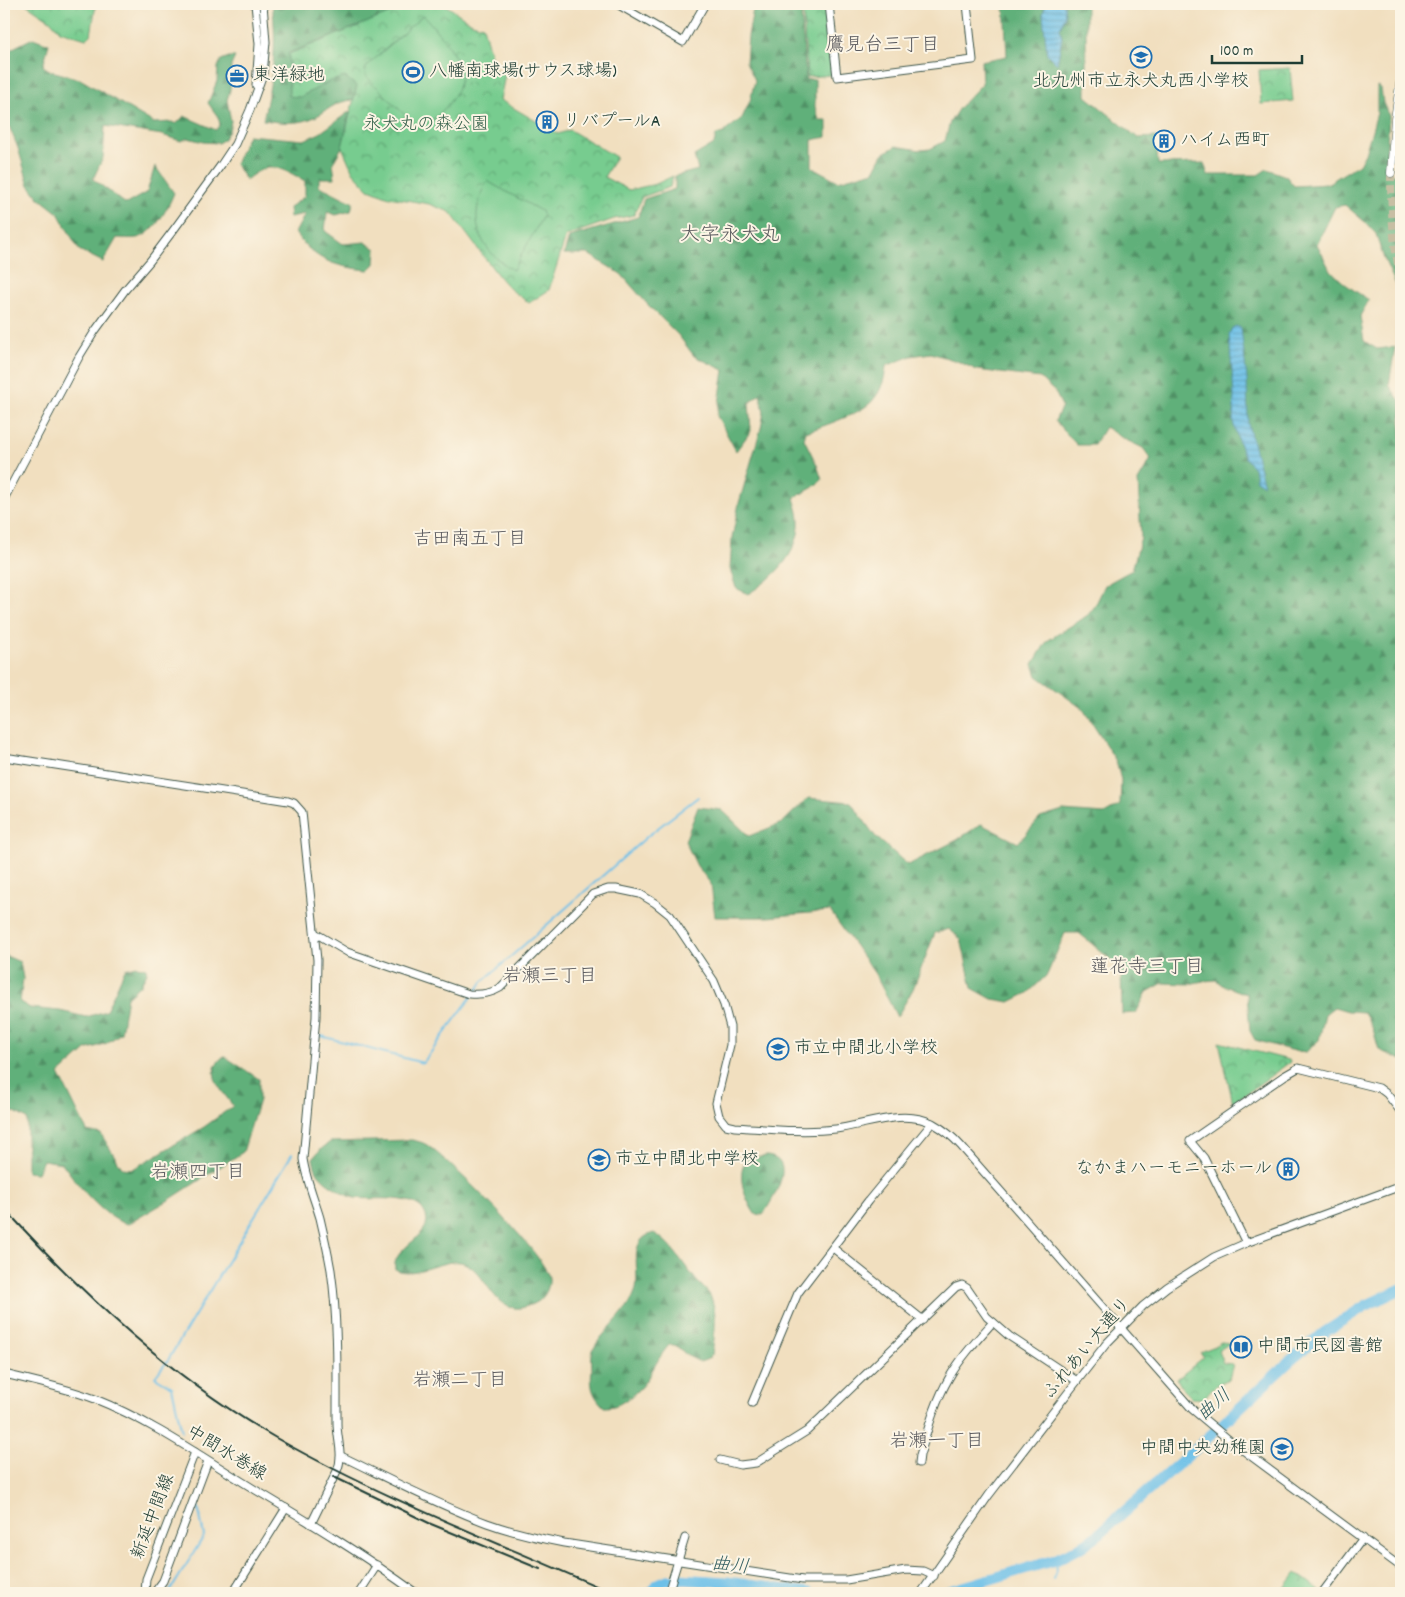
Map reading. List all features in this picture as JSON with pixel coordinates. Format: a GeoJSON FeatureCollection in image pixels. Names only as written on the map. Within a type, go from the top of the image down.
{"type":"FeatureCollection","features":[{"type":"Feature","properties":{"kind":"main road"},"geometry":{"type":"LineString","coordinates":[[1391,172],[1395,118],[1401,78]]}},
{"type":"Feature","properties":{"kind":"street"},"geometry":{"type":"LineString","coordinates":[[250,110],[258,67],[259,44],[255,4]]}},
{"type":"Feature","properties":{"kind":"street"},"geometry":{"type":"LineString","coordinates":[[4,499],[70,374],[95,331],[170,234],[221,165],[234,144],[250,110],[265,62],[266,42],[263,4]]}},
{"type":"Feature","properties":{"kind":"street"},"geometry":{"type":"LineString","coordinates":[[617,4],[683,42],[705,4]]}},
{"type":"Feature","properties":{"kind":"street"},"geometry":{"type":"LineString","coordinates":[[829,4],[837,77],[973,60],[967,4]]}},
{"type":"Feature","properties":{"kind":"street"},"geometry":{"type":"LineString","coordinates":[[4,757],[294,803],[302,812],[317,960],[316,1017],[303,1159],[306,1178],[320,1219],[331,1270],[335,1327],[337,1432],[341,1456],[341,1462],[311,1524]]}},
{"type":"Feature","properties":{"kind":"street"},"geometry":{"type":"LineString","coordinates":[[315,933],[347,952],[469,994],[483,994],[500,988],[593,894],[608,889],[640,894],[670,915],[714,981],[724,1005],[730,1027],[730,1045],[716,1103],[719,1116],[726,1125],[803,1131],[836,1129],[888,1118],[914,1119],[932,1123],[946,1131],[1192,1410],[1226,1438],[1401,1567]]}},
{"type":"Feature","properties":{"kind":"street"},"geometry":{"type":"LineString","coordinates":[[1246,1243],[1204,1158],[1190,1141],[1298,1068],[1379,1088],[1387,1094],[1401,1112]]}},
{"type":"Feature","properties":{"kind":"street"},"geometry":{"type":"LineString","coordinates":[[752,1403],[798,1293],[868,1201],[932,1123]]}},
{"type":"Feature","properties":{"kind":"street","name":"ふれあい大通り"},"geometry":{"type":"LineString","coordinates":[[922,1592],[989,1496],[1077,1381],[1121,1328],[1143,1306],[1167,1287],[1214,1257],[1246,1243],[1401,1186]]}},
{"type":"Feature","properties":{"kind":"street"},"geometry":{"type":"LineString","coordinates":[[833,1248],[923,1320]]}},
{"type":"Feature","properties":{"kind":"street"},"geometry":{"type":"LineString","coordinates":[[720,1460],[740,1465],[756,1463],[799,1436],[826,1414],[956,1288],[962,1285],[967,1288],[987,1317],[1009,1336],[1077,1381]]}},
{"type":"Feature","properties":{"kind":"street"},"geometry":{"type":"LineString","coordinates":[[920,1463],[920,1455],[937,1403],[948,1379],[967,1352],[993,1322]]}},
{"type":"Feature","properties":{"kind":"street","name":"中間水巻線"},"geometry":{"type":"LineString","coordinates":[[4,1374],[74,1392],[145,1423],[377,1565],[416,1593]]}},
{"type":"Feature","properties":{"kind":"street","name":"新延中間線"},"geometry":{"type":"LineString","coordinates":[[144,1593],[146,1579],[195,1452]]}},
{"type":"Feature","properties":{"kind":"street"},"geometry":{"type":"LineString","coordinates":[[341,1456],[424,1496],[488,1523],[529,1536],[804,1580],[846,1580],[906,1570],[923,1571],[934,1576]]}},
{"type":"Feature","properties":{"kind":"street","name":"新延中間線"},"geometry":{"type":"LineString","coordinates":[[154,1593],[163,1581],[208,1461]]}},
{"type":"Feature","properties":{"kind":"street"},"geometry":{"type":"LineString","coordinates":[[233,1593],[286,1508]]}},
{"type":"Feature","properties":{"kind":"street"},"geometry":{"type":"LineString","coordinates":[[668,1593],[685,1538]]}},
{"type":"Feature","properties":{"kind":"street"},"geometry":{"type":"LineString","coordinates":[[1322,1593],[1363,1538]]}},
{"type":"Feature","properties":{"kind":"street"},"geometry":{"type":"LineString","coordinates":[[359,1593],[377,1565]]}},
{"type":"Feature","properties":{"kind":"green space"},"geometry":{"type":"Polygon","coordinates":[[[26,4],[96,4],[91,35],[86,39],[60,31],[50,20],[26,4]]]}},
{"type":"Feature","properties":{"kind":"green space"},"geometry":{"type":"Polygon","coordinates":[[[272,4],[414,4],[289,53],[289,96],[300,97],[330,81],[345,77],[357,86],[353,100],[335,105],[310,119],[286,122],[263,120],[273,62],[274,19],[272,4]]]}},
{"type":"Feature","properties":{"kind":"green space","name":"永犬丸の森公園"},"geometry":{"type":"Polygon","coordinates":[[[413,4],[444,4],[472,23],[483,26],[495,71],[505,75],[500,100],[558,134],[570,130],[616,157],[604,177],[629,190],[656,184],[673,176],[670,187],[642,197],[634,215],[614,219],[566,236],[549,290],[529,303],[510,289],[500,278],[450,212],[429,204],[389,197],[369,189],[353,172],[342,147],[357,86],[345,77],[330,81],[300,97],[289,96],[289,54],[413,4]]]}},
{"type":"Feature","properties":{"kind":"green space"},"geometry":{"type":"Polygon","coordinates":[[[754,4],[793,4],[794,7],[801,10],[806,80],[815,79],[815,107],[819,120],[827,120],[827,137],[812,140],[812,167],[838,181],[874,171],[883,154],[896,146],[920,150],[930,149],[945,141],[950,122],[959,108],[982,84],[981,61],[1007,56],[1004,4],[1045,4],[1043,15],[1057,64],[1062,38],[1060,28],[1065,16],[1064,4],[1086,4],[1086,96],[1138,138],[1156,137],[1158,164],[1204,163],[1208,175],[1258,175],[1267,169],[1286,176],[1294,186],[1327,184],[1359,164],[1365,154],[1377,113],[1377,86],[1381,88],[1383,103],[1389,116],[1385,173],[1401,175],[1401,291],[1399,291],[1384,259],[1376,234],[1345,205],[1335,207],[1317,244],[1328,266],[1336,276],[1369,300],[1360,316],[1364,341],[1377,349],[1395,347],[1389,385],[1401,402],[1401,1060],[1379,1050],[1373,1029],[1364,1012],[1348,1011],[1334,1007],[1325,1014],[1319,1040],[1306,1052],[1290,1050],[1255,1040],[1250,1031],[1247,994],[1222,985],[1216,980],[1189,984],[1163,983],[1147,992],[1136,1013],[1122,1014],[1121,970],[1079,933],[1065,933],[1047,975],[1028,993],[1010,1002],[992,999],[972,988],[961,939],[949,929],[935,933],[913,989],[897,1017],[875,974],[830,911],[768,917],[715,917],[711,884],[697,866],[685,841],[698,807],[722,810],[749,836],[782,823],[808,798],[851,802],[875,836],[908,865],[957,840],[981,824],[1018,843],[1040,818],[1063,811],[1104,814],[1120,805],[1121,780],[1116,761],[1083,709],[1037,676],[1033,664],[1047,641],[1088,615],[1095,606],[1105,585],[1132,570],[1141,538],[1138,481],[1151,459],[1143,448],[1105,427],[1094,445],[1077,445],[1055,421],[1062,406],[1055,392],[1040,378],[977,370],[957,361],[931,353],[911,356],[886,366],[881,387],[869,404],[843,418],[806,432],[804,439],[822,480],[794,498],[799,520],[795,543],[784,563],[767,581],[748,594],[736,588],[730,569],[732,538],[739,503],[761,428],[764,412],[760,394],[749,403],[751,431],[736,451],[717,416],[724,370],[694,356],[679,336],[621,274],[588,254],[564,254],[569,237],[638,217],[644,199],[675,189],[675,176],[698,170],[694,156],[714,144],[716,135],[723,133],[742,118],[750,101],[755,80],[746,62],[748,36],[754,4]]]}},
{"type":"Feature","properties":{"kind":"green space"},"geometry":{"type":"Polygon","coordinates":[[[825,10],[832,75],[807,77],[803,12],[825,10]]]}},
{"type":"Feature","properties":{"kind":"green space","name":"八幡南球場(サウス球場)"},"geometry":{"type":"Polygon","coordinates":[[[423,15],[452,52],[457,60],[461,74],[460,83],[452,99],[440,113],[419,129],[366,76],[365,70],[367,66],[423,15]]]}},
{"type":"Feature","properties":{"kind":"green space"},"geometry":{"type":"Polygon","coordinates":[[[33,38],[49,44],[43,66],[51,71],[80,79],[154,123],[172,122],[176,124],[184,116],[216,130],[220,124],[218,117],[208,103],[217,81],[218,67],[221,60],[235,57],[231,66],[230,90],[227,100],[231,121],[229,131],[223,140],[218,143],[188,138],[181,141],[162,135],[105,126],[103,158],[93,179],[126,204],[147,192],[155,166],[174,193],[164,213],[149,232],[137,238],[117,238],[103,262],[79,250],[58,213],[39,198],[29,185],[18,148],[7,121],[4,119],[4,54],[33,38]]]}},
{"type":"Feature","properties":{"kind":"green space"},"geometry":{"type":"Polygon","coordinates":[[[1290,68],[1293,101],[1261,104],[1259,70],[1290,68]]]}},
{"type":"Feature","properties":{"kind":"green space"},"geometry":{"type":"Polygon","coordinates":[[[350,111],[342,147],[333,163],[335,178],[319,178],[319,186],[353,202],[351,211],[336,215],[327,212],[325,231],[343,244],[365,242],[376,249],[375,264],[369,270],[346,267],[327,261],[310,250],[295,233],[305,214],[290,217],[289,208],[305,196],[305,181],[289,172],[275,168],[262,170],[246,180],[235,164],[248,135],[304,140],[320,133],[350,111]]]}},
{"type":"Feature","properties":{"kind":"green space"},"geometry":{"type":"Polygon","coordinates":[[[487,181],[541,211],[543,216],[513,270],[491,252],[479,232],[478,208],[487,181]]]}},
{"type":"Feature","properties":{"kind":"green space"},"geometry":{"type":"Polygon","coordinates":[[[4,955],[20,962],[23,978],[20,1002],[30,1008],[60,1011],[86,1017],[106,1011],[125,969],[137,966],[146,968],[147,973],[140,985],[127,997],[121,1033],[107,1043],[86,1050],[59,1074],[87,1131],[101,1134],[122,1168],[133,1169],[204,1127],[233,1106],[220,1088],[215,1075],[218,1062],[224,1056],[259,1079],[259,1100],[243,1152],[128,1224],[119,1221],[100,1208],[62,1163],[43,1160],[37,1173],[27,1172],[27,1119],[15,1112],[4,1115],[4,955]]]}},
{"type":"Feature","properties":{"kind":"green space"},"geometry":{"type":"Polygon","coordinates":[[[1219,1042],[1289,1060],[1290,1062],[1233,1103],[1219,1042]]]}},
{"type":"Feature","properties":{"kind":"green space"},"geometry":{"type":"Polygon","coordinates":[[[412,1140],[427,1145],[439,1154],[495,1208],[531,1249],[544,1266],[549,1278],[547,1291],[539,1301],[525,1307],[514,1308],[505,1305],[491,1292],[479,1275],[464,1263],[448,1263],[412,1272],[403,1272],[395,1269],[395,1261],[399,1254],[424,1230],[427,1223],[422,1208],[415,1203],[395,1199],[363,1199],[349,1196],[324,1180],[314,1163],[313,1158],[330,1142],[412,1140]]]}},
{"type":"Feature","properties":{"kind":"green space"},"geometry":{"type":"Polygon","coordinates":[[[767,1156],[776,1159],[781,1165],[782,1172],[777,1191],[763,1215],[755,1214],[743,1187],[743,1166],[746,1159],[767,1156]]]}},
{"type":"Feature","properties":{"kind":"green space"},"geometry":{"type":"Polygon","coordinates":[[[654,1233],[671,1247],[695,1279],[711,1296],[715,1321],[712,1355],[700,1362],[688,1356],[675,1345],[669,1345],[646,1381],[634,1394],[618,1404],[604,1407],[593,1390],[591,1380],[592,1354],[599,1340],[621,1315],[633,1297],[637,1280],[637,1248],[640,1241],[654,1233]]]}},
{"type":"Feature","properties":{"kind":"green space"},"geometry":{"type":"Polygon","coordinates":[[[1221,1342],[1230,1343],[1218,1351],[1223,1363],[1233,1364],[1229,1379],[1215,1387],[1204,1399],[1192,1398],[1182,1388],[1177,1379],[1204,1357],[1200,1353],[1221,1342]]]}},
{"type":"Feature","properties":{"kind":"green space"},"geometry":{"type":"Polygon","coordinates":[[[1296,1573],[1320,1590],[1317,1593],[1281,1593],[1296,1573]]]}},
{"type":"Feature","properties":{"kind":"water"},"geometry":{"type":"Polygon","coordinates":[[[1045,4],[1064,4],[1065,16],[1060,28],[1062,38],[1057,64],[1047,54],[1043,15],[1045,4]]]}},
{"type":"Feature","properties":{"kind":"water"},"geometry":{"type":"Polygon","coordinates":[[[1236,326],[1241,328],[1247,379],[1248,424],[1264,485],[1256,480],[1254,468],[1245,458],[1233,422],[1234,395],[1229,335],[1232,328],[1236,326]]]}},
{"type":"Feature","properties":{"kind":"waterway"},"geometry":{"type":"LineString","coordinates":[[475,993],[482,982],[650,834],[698,797]]}},
{"type":"Feature","properties":{"kind":"waterway"},"geometry":{"type":"LineString","coordinates":[[321,1036],[423,1063],[472,996]]}},
{"type":"Feature","properties":{"kind":"waterway"},"geometry":{"type":"LineString","coordinates":[[182,1432],[172,1387],[155,1377],[168,1360],[292,1154]]}},
{"type":"Feature","properties":{"kind":"waterway","name":"曲川"},"geometry":{"type":"LineString","coordinates":[[943,1593],[1055,1560],[1081,1547],[1099,1534],[1200,1445],[1290,1361],[1325,1332],[1365,1306],[1401,1289]]}},
{"type":"Feature","properties":{"kind":"waterway"},"geometry":{"type":"LineString","coordinates":[[169,1593],[204,1536],[198,1506]]}},
{"type":"Feature","properties":{"kind":"waterway"},"geometry":{"type":"LineString","coordinates":[[1053,1579],[1056,1572],[1055,1560]]}},
{"type":"Feature","properties":{"kind":"waterway","name":"曲川"},"geometry":{"type":"LineString","coordinates":[[650,1593],[658,1584],[667,1580],[678,1579],[727,1582],[810,1593]]}},
{"type":"Feature","properties":{"kind":"tunnel"},"geometry":{"type":"LineString","coordinates":[[1391,173],[1393,226],[1401,279]]}},
{"type":"Feature","properties":{"kind":"railway"},"geometry":{"type":"LineString","coordinates":[[4,1208],[66,1273],[131,1334],[165,1362],[238,1415],[317,1460],[400,1501],[612,1593]]}},
{"type":"Feature","properties":{"kind":"railway"},"geometry":{"type":"LineString","coordinates":[[334,1477],[431,1524],[540,1569]]}},
{"type":"Feature","properties":{"kind":"place","name":"北九州市立永犬丸西小学校"},"geometry":{"type":"Point","coordinates":[1141,57]}},
{"type":"Feature","properties":{"kind":"place","name":"八幡南球場(サウス球場)"},"geometry":{"type":"Point","coordinates":[413,72]}},
{"type":"Feature","properties":{"kind":"place","name":"東洋緑地"},"geometry":{"type":"Point","coordinates":[237,76]}},
{"type":"Feature","properties":{"kind":"place","name":"リバプールA"},"geometry":{"type":"Point","coordinates":[547,122]}},
{"type":"Feature","properties":{"kind":"place","name":"ハイム西町"},"geometry":{"type":"Point","coordinates":[1164,141]}},
{"type":"Feature","properties":{"kind":"place","name":"市立中間北小学校"},"geometry":{"type":"Point","coordinates":[778,1049]}},
{"type":"Feature","properties":{"kind":"place","name":"市立中間北中学校"},"geometry":{"type":"Point","coordinates":[599,1160]}},
{"type":"Feature","properties":{"kind":"place","name":"なかまハーモニーホール"},"geometry":{"type":"Point","coordinates":[1288,1169]}},
{"type":"Feature","properties":{"kind":"place","name":"中間市民図書館"},"geometry":{"type":"Point","coordinates":[1241,1347]}},
{"type":"Feature","properties":{"kind":"place","name":"中間中央幼稚園"},"geometry":{"type":"Point","coordinates":[1282,1449]}},
{"type":"Feature","properties":{"kind":"district","name":"鷹見台三丁目"},"geometry":{"type":"Point","coordinates":[883,46]}},
{"type":"Feature","properties":{"kind":"district","name":"大字永犬丸"},"geometry":{"type":"Point","coordinates":[730,236]}},
{"type":"Feature","properties":{"kind":"district","name":"吉田南五丁目"},"geometry":{"type":"Point","coordinates":[470,540]}},
{"type":"Feature","properties":{"kind":"district","name":"蓮花寺三丁目"},"geometry":{"type":"Point","coordinates":[1147,968]}},
{"type":"Feature","properties":{"kind":"district","name":"岩瀬三丁目"},"geometry":{"type":"Point","coordinates":[550,977]}},
{"type":"Feature","properties":{"kind":"district","name":"岩瀬四丁目"},"geometry":{"type":"Point","coordinates":[198,1173]}},
{"type":"Feature","properties":{"kind":"district","name":"岩瀬二丁目"},"geometry":{"type":"Point","coordinates":[460,1381]}},
{"type":"Feature","properties":{"kind":"district","name":"岩瀬一丁目"},"geometry":{"type":"Point","coordinates":[937,1442]}}]}
